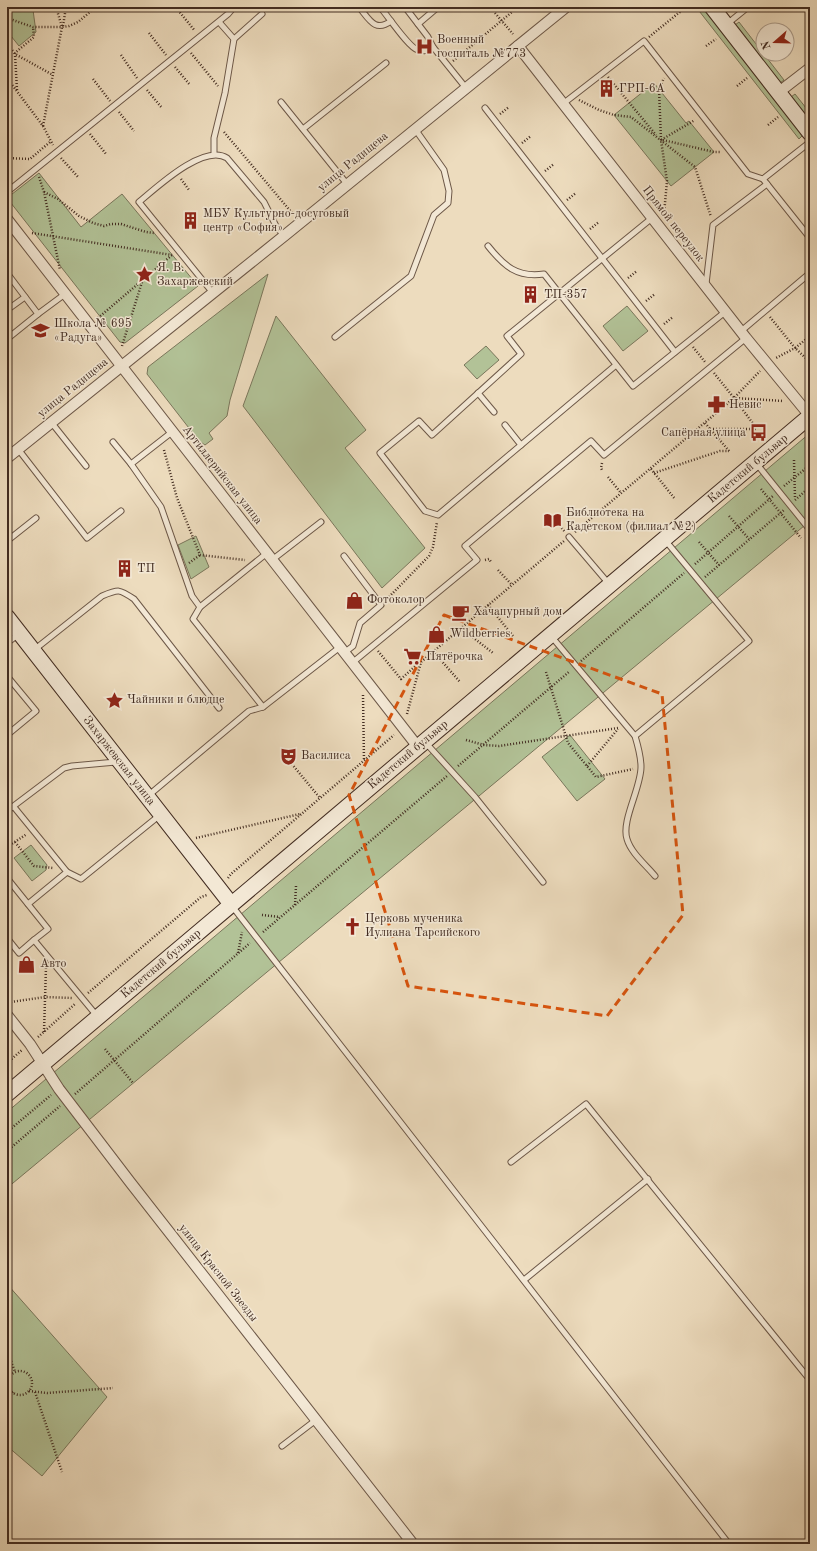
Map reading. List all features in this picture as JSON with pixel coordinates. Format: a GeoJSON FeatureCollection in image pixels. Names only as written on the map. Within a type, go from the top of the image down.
{"type":"FeatureCollection","features":[{"type":"Feature","properties":{"kind":"street","name":"улица Радищева"},"geometry":{"type":"LineString","coordinates":[[7,458],[566,7]]}},
{"type":"Feature","properties":{"kind":"street"},"geometry":{"type":"LineString","coordinates":[[712,7],[810,133]]}},
{"type":"Feature","properties":{"kind":"street","name":"Прямой переулок"},"geometry":{"type":"LineString","coordinates":[[518,46],[743,335],[810,416]]}},
{"type":"Feature","properties":{"kind":"street"},"geometry":{"type":"LineString","coordinates":[[779,92],[809,71]]}},
{"type":"Feature","properties":{"kind":"street","name":"Артиллерийская улица"},"geometry":{"type":"LineString","coordinates":[[7,219],[342,650],[421,744]]}},
{"type":"Feature","properties":{"kind":"street","name":"Кадетский бульвар"},"geometry":{"type":"LineString","coordinates":[[7,1094],[810,416]]}},
{"type":"Feature","properties":{"kind":"street","name":"Захаржевская улица"},"geometry":{"type":"LineString","coordinates":[[7,617],[160,815],[231,904]]}},
{"type":"Feature","properties":{"kind":"street","name":"улица Красной Звезды"},"geometry":{"type":"LineString","coordinates":[[7,1015],[30,1044],[58,1088],[130,1182],[413,1544]]}},
{"type":"Feature","properties":{"kind":"lane"},"geometry":{"type":"LineString","coordinates":[[7,192],[219,22],[234,7]]}},
{"type":"Feature","properties":{"kind":"lane"},"geometry":{"type":"LineString","coordinates":[[359,7],[372,23],[377,26],[382,26],[391,21]]}},
{"type":"Feature","properties":{"kind":"lane"},"geometry":{"type":"LineString","coordinates":[[380,7],[412,48],[427,51],[433,47]]}},
{"type":"Feature","properties":{"kind":"lane"},"geometry":{"type":"LineString","coordinates":[[405,7],[428,36],[433,47],[466,88]]}},
{"type":"Feature","properties":{"kind":"lane"},"geometry":{"type":"LineString","coordinates":[[418,24],[438,7]]}},
{"type":"Feature","properties":{"kind":"lane"},"geometry":{"type":"LineString","coordinates":[[726,25],[748,7]]}},
{"type":"Feature","properties":{"kind":"lane"},"geometry":{"type":"LineString","coordinates":[[214,154],[214,138],[225,93],[234,39],[262,14]]}},
{"type":"Feature","properties":{"kind":"lane"},"geometry":{"type":"LineString","coordinates":[[219,22],[234,39]]}},
{"type":"Feature","properties":{"kind":"lane"},"geometry":{"type":"LineString","coordinates":[[564,104],[644,41],[748,174],[765,181],[810,238]]}},
{"type":"Feature","properties":{"kind":"lane"},"geometry":{"type":"LineString","coordinates":[[303,129],[386,63]]}},
{"type":"Feature","properties":{"kind":"lane"},"geometry":{"type":"LineString","coordinates":[[281,102],[347,184]]}},
{"type":"Feature","properties":{"kind":"lane"},"geometry":{"type":"LineString","coordinates":[[484,108],[675,352]]}},
{"type":"Feature","properties":{"kind":"lane"},"geometry":{"type":"LineString","coordinates":[[335,337],[411,276],[434,215],[448,203],[449,190],[444,170],[415,129]]}},
{"type":"Feature","properties":{"kind":"lane"},"geometry":{"type":"LineString","coordinates":[[706,287],[714,225],[810,142]]}},
{"type":"Feature","properties":{"kind":"lane"},"geometry":{"type":"LineString","coordinates":[[213,293],[139,202],[176,172],[181,168],[214,154],[221,154],[227,158],[264,202],[276,226],[284,236]]}},
{"type":"Feature","properties":{"kind":"lane"},"geometry":{"type":"LineString","coordinates":[[616,364],[438,515],[425,510],[380,453],[419,421],[432,435],[521,354],[507,336],[652,218]]}},
{"type":"Feature","properties":{"kind":"lane"},"geometry":{"type":"LineString","coordinates":[[488,246],[501,262],[510,269],[529,275],[544,274],[633,386],[725,312]]}},
{"type":"Feature","properties":{"kind":"lane"},"geometry":{"type":"LineString","coordinates":[[7,273],[38,314]]}},
{"type":"Feature","properties":{"kind":"lane"},"geometry":{"type":"LineString","coordinates":[[352,662],[476,560],[465,546],[591,441],[604,455],[710,368],[765,311],[810,273]]}},
{"type":"Feature","properties":{"kind":"lane"},"geometry":{"type":"LineString","coordinates":[[7,339],[65,294]]}},
{"type":"Feature","properties":{"kind":"lane"},"geometry":{"type":"LineString","coordinates":[[7,310],[25,297]]}},
{"type":"Feature","properties":{"kind":"lane"},"geometry":{"type":"LineString","coordinates":[[478,393],[494,412]]}},
{"type":"Feature","properties":{"kind":"lane"},"geometry":{"type":"LineString","coordinates":[[51,422],[86,466]]}},
{"type":"Feature","properties":{"kind":"lane"},"geometry":{"type":"LineString","coordinates":[[505,425],[521,445]]}},
{"type":"Feature","properties":{"kind":"lane"},"geometry":{"type":"LineString","coordinates":[[131,464],[172,432]]}},
{"type":"Feature","properties":{"kind":"lane"},"geometry":{"type":"LineString","coordinates":[[113,442],[131,464],[161,507],[192,596],[200,607]]}},
{"type":"Feature","properties":{"kind":"lane"},"geometry":{"type":"LineString","coordinates":[[18,449],[87,538],[121,510]]}},
{"type":"Feature","properties":{"kind":"lane"},"geometry":{"type":"LineString","coordinates":[[756,462],[810,530]]}},
{"type":"Feature","properties":{"kind":"lane"},"geometry":{"type":"LineString","coordinates":[[7,541],[36,518]]}},
{"type":"Feature","properties":{"kind":"lane"},"geometry":{"type":"LineString","coordinates":[[263,708],[193,619],[200,607],[269,557],[321,522]]}},
{"type":"Feature","properties":{"kind":"lane"},"geometry":{"type":"LineString","coordinates":[[569,537],[610,585]]}},
{"type":"Feature","properties":{"kind":"lane"},"geometry":{"type":"LineString","coordinates":[[635,736],[749,641],[664,539]]}},
{"type":"Feature","properties":{"kind":"lane"},"geometry":{"type":"LineString","coordinates":[[147,797],[249,711],[263,708],[342,650],[353,646],[360,623],[381,606],[344,556]]}},
{"type":"Feature","properties":{"kind":"lane"},"geometry":{"type":"LineString","coordinates":[[33,651],[102,596],[121,590],[134,598],[219,708]]}},
{"type":"Feature","properties":{"kind":"lane"},"geometry":{"type":"LineString","coordinates":[[7,643],[20,633]]}},
{"type":"Feature","properties":{"kind":"lane"},"geometry":{"type":"LineString","coordinates":[[550,635],[635,736],[641,767],[637,790],[626,826],[627,839],[633,851],[655,876]]}},
{"type":"Feature","properties":{"kind":"lane"},"geometry":{"type":"LineString","coordinates":[[7,676],[36,711],[7,735]]}},
{"type":"Feature","properties":{"kind":"lane"},"geometry":{"type":"LineString","coordinates":[[421,744],[475,797],[543,882]]}},
{"type":"Feature","properties":{"kind":"lane"},"geometry":{"type":"LineString","coordinates":[[7,811],[64,768],[119,761]]}},
{"type":"Feature","properties":{"kind":"lane"},"geometry":{"type":"LineString","coordinates":[[14,807],[67,872],[81,879],[160,815]]}},
{"type":"Feature","properties":{"kind":"lane"},"geometry":{"type":"LineString","coordinates":[[28,904],[67,872]]}},
{"type":"Feature","properties":{"kind":"lane"},"geometry":{"type":"LineString","coordinates":[[7,878],[48,929],[19,952],[7,938]]}},
{"type":"Feature","properties":{"kind":"lane"},"geometry":{"type":"LineString","coordinates":[[231,904],[729,1544]]}},
{"type":"Feature","properties":{"kind":"lane"},"geometry":{"type":"LineString","coordinates":[[34,940],[98,1017]]}},
{"type":"Feature","properties":{"kind":"lane"},"geometry":{"type":"LineString","coordinates":[[511,1162],[586,1104],[810,1380]]}},
{"type":"Feature","properties":{"kind":"lane"},"geometry":{"type":"LineString","coordinates":[[524,1280],[648,1179]]}},
{"type":"Feature","properties":{"kind":"lane"},"geometry":{"type":"LineString","coordinates":[[282,1446],[316,1420]]}},
{"type":"Feature","properties":{"kind":"path"},"geometry":{"type":"LineString","coordinates":[[56,7],[62,27]]}},
{"type":"Feature","properties":{"kind":"path"},"geometry":{"type":"LineString","coordinates":[[43,126],[66,7]]}},
{"type":"Feature","properties":{"kind":"path"},"geometry":{"type":"LineString","coordinates":[[7,18],[33,27],[62,27],[78,22],[96,7]]}},
{"type":"Feature","properties":{"kind":"path"},"geometry":{"type":"LineString","coordinates":[[448,65],[518,7]]}},
{"type":"Feature","properties":{"kind":"path"},"geometry":{"type":"LineString","coordinates":[[644,41],[686,7]]}},
{"type":"Feature","properties":{"kind":"path"},"geometry":{"type":"LineString","coordinates":[[178,10],[200,37]]}},
{"type":"Feature","properties":{"kind":"path"},"geometry":{"type":"LineString","coordinates":[[495,13],[513,34]]}},
{"type":"Feature","properties":{"kind":"path"},"geometry":{"type":"LineString","coordinates":[[15,54],[34,37],[33,27]]}},
{"type":"Feature","properties":{"kind":"path"},"geometry":{"type":"LineString","coordinates":[[149,33],[190,85]]}},
{"type":"Feature","properties":{"kind":"path"},"geometry":{"type":"LineString","coordinates":[[471,38],[475,42]]}},
{"type":"Feature","properties":{"kind":"path"},"geometry":{"type":"LineString","coordinates":[[706,46],[716,39]]}},
{"type":"Feature","properties":{"kind":"path"},"geometry":{"type":"LineString","coordinates":[[7,43],[15,54],[53,75]]}},
{"type":"Feature","properties":{"kind":"path"},"geometry":{"type":"LineString","coordinates":[[186,48],[225,93]]}},
{"type":"Feature","properties":{"kind":"path"},"geometry":{"type":"LineString","coordinates":[[15,54],[17,91]]}},
{"type":"Feature","properties":{"kind":"path"},"geometry":{"type":"LineString","coordinates":[[122,56],[142,84],[162,108]]}},
{"type":"Feature","properties":{"kind":"path"},"geometry":{"type":"LineString","coordinates":[[663,232],[666,181],[661,140],[659,89],[667,70]]}},
{"type":"Feature","properties":{"kind":"path"},"geometry":{"type":"LineString","coordinates":[[604,72],[661,140],[714,152],[731,152]]}},
{"type":"Feature","properties":{"kind":"path"},"geometry":{"type":"LineString","coordinates":[[7,78],[43,126],[50,142],[57,152],[78,177]]}},
{"type":"Feature","properties":{"kind":"path"},"geometry":{"type":"LineString","coordinates":[[737,86],[747,78]]}},
{"type":"Feature","properties":{"kind":"path"},"geometry":{"type":"LineString","coordinates":[[93,79],[134,131]]}},
{"type":"Feature","properties":{"kind":"path"},"geometry":{"type":"LineString","coordinates":[[574,96],[599,110],[614,115],[631,117],[695,167],[714,225]]}},
{"type":"Feature","properties":{"kind":"path"},"geometry":{"type":"LineString","coordinates":[[661,140],[691,123],[702,114]]}},
{"type":"Feature","properties":{"kind":"path"},"geometry":{"type":"LineString","coordinates":[[768,125],[778,117]]}},
{"type":"Feature","properties":{"kind":"path"},"geometry":{"type":"LineString","coordinates":[[218,124],[292,213]]}},
{"type":"Feature","properties":{"kind":"path"},"geometry":{"type":"LineString","coordinates":[[86,129],[106,154]]}},
{"type":"Feature","properties":{"kind":"path"},"geometry":{"type":"LineString","coordinates":[[7,158],[30,159],[50,142]]}},
{"type":"Feature","properties":{"kind":"path"},"geometry":{"type":"LineString","coordinates":[[30,159],[36,169],[44,192],[60,270]]}},
{"type":"Feature","properties":{"kind":"path"},"geometry":{"type":"LineString","coordinates":[[176,172],[189,190]]}},
{"type":"Feature","properties":{"kind":"path"},"geometry":{"type":"LineString","coordinates":[[44,192],[58,199],[79,216],[93,223],[104,226],[121,224],[146,232],[165,234]]}},
{"type":"Feature","properties":{"kind":"path"},"geometry":{"type":"LineString","coordinates":[[32,233],[54,238],[173,255],[98,318]]}},
{"type":"Feature","properties":{"kind":"path"},"geometry":{"type":"LineString","coordinates":[[122,346],[143,280]]}},
{"type":"Feature","properties":{"kind":"path"},"geometry":{"type":"LineString","coordinates":[[765,311],[795,348],[810,362]]}},
{"type":"Feature","properties":{"kind":"path"},"geometry":{"type":"LineString","coordinates":[[374,645],[401,679],[705,423],[734,398],[767,364],[795,348],[810,336]]}},
{"type":"Feature","properties":{"kind":"path"},"geometry":{"type":"LineString","coordinates":[[689,341],[757,429],[710,429]]}},
{"type":"Feature","properties":{"kind":"path"},"geometry":{"type":"LineString","coordinates":[[734,398],[790,401]]}},
{"type":"Feature","properties":{"kind":"path"},"geometry":{"type":"LineString","coordinates":[[654,473],[720,451],[730,451],[705,423]]}},
{"type":"Feature","properties":{"kind":"path"},"geometry":{"type":"LineString","coordinates":[[161,441],[177,498],[200,555]]}},
{"type":"Feature","properties":{"kind":"path"},"geometry":{"type":"LineString","coordinates":[[794,460],[795,500]]}},
{"type":"Feature","properties":{"kind":"path"},"geometry":{"type":"LineString","coordinates":[[694,565],[810,465]]}},
{"type":"Feature","properties":{"kind":"path"},"geometry":{"type":"LineString","coordinates":[[651,469],[675,499]]}},
{"type":"Feature","properties":{"kind":"path"},"geometry":{"type":"LineString","coordinates":[[608,477],[621,493]]}},
{"type":"Feature","properties":{"kind":"path"},"geometry":{"type":"LineString","coordinates":[[700,582],[810,488]]}},
{"type":"Feature","properties":{"kind":"path"},"geometry":{"type":"LineString","coordinates":[[761,489],[801,538]]}},
{"type":"Feature","properties":{"kind":"path"},"geometry":{"type":"LineString","coordinates":[[381,606],[429,556],[433,547],[438,515]]}},
{"type":"Feature","properties":{"kind":"path"},"geometry":{"type":"LineString","coordinates":[[729,516],[749,539]]}},
{"type":"Feature","properties":{"kind":"path"},"geometry":{"type":"LineString","coordinates":[[556,521],[569,537]]}},
{"type":"Feature","properties":{"kind":"path"},"geometry":{"type":"LineString","coordinates":[[699,542],[719,565]]}},
{"type":"Feature","properties":{"kind":"path"},"geometry":{"type":"LineString","coordinates":[[182,568],[200,555],[248,560]]}},
{"type":"Feature","properties":{"kind":"path"},"geometry":{"type":"LineString","coordinates":[[498,570],[512,585]]}},
{"type":"Feature","properties":{"kind":"path"},"geometry":{"type":"LineString","coordinates":[[580,662],[686,572]]}},
{"type":"Feature","properties":{"kind":"path"},"geometry":{"type":"LineString","coordinates":[[488,605],[513,636]]}},
{"type":"Feature","properties":{"kind":"path"},"geometry":{"type":"LineString","coordinates":[[461,628],[493,653]]}},
{"type":"Feature","properties":{"kind":"path"},"geometry":{"type":"LineString","coordinates":[[433,651],[460,682]]}},
{"type":"Feature","properties":{"kind":"path"},"geometry":{"type":"LineString","coordinates":[[407,714],[421,662]]}},
{"type":"Feature","properties":{"kind":"path"},"geometry":{"type":"LineString","coordinates":[[455,769],[570,671]]}},
{"type":"Feature","properties":{"kind":"path"},"geometry":{"type":"LineString","coordinates":[[546,672],[568,743],[596,777],[641,767]]}},
{"type":"Feature","properties":{"kind":"path"},"geometry":{"type":"LineString","coordinates":[[363,695],[364,761]]}},
{"type":"Feature","properties":{"kind":"path"},"geometry":{"type":"LineString","coordinates":[[466,740],[484,745],[499,746],[620,728],[587,766]]}},
{"type":"Feature","properties":{"kind":"path"},"geometry":{"type":"LineString","coordinates":[[227,879],[394,735]]}},
{"type":"Feature","properties":{"kind":"path"},"geometry":{"type":"LineString","coordinates":[[286,757],[320,798]]}},
{"type":"Feature","properties":{"kind":"path"},"geometry":{"type":"LineString","coordinates":[[262,933],[446,777]]}},
{"type":"Feature","properties":{"kind":"path"},"geometry":{"type":"LineString","coordinates":[[196,838],[301,814]]}},
{"type":"Feature","properties":{"kind":"path"},"geometry":{"type":"LineString","coordinates":[[7,847],[33,830]]}},
{"type":"Feature","properties":{"kind":"path"},"geometry":{"type":"LineString","coordinates":[[15,842],[34,866],[56,869]]}},
{"type":"Feature","properties":{"kind":"path"},"geometry":{"type":"LineString","coordinates":[[295,905],[296,886]]}},
{"type":"Feature","properties":{"kind":"path"},"geometry":{"type":"LineString","coordinates":[[38,1037],[201,897],[210,894]]}},
{"type":"Feature","properties":{"kind":"path"},"geometry":{"type":"LineString","coordinates":[[262,915],[281,917]]}},
{"type":"Feature","properties":{"kind":"path"},"geometry":{"type":"LineString","coordinates":[[238,954],[242,932]]}},
{"type":"Feature","properties":{"kind":"path"},"geometry":{"type":"LineString","coordinates":[[73,1095],[249,944]]}},
{"type":"Feature","properties":{"kind":"path"},"geometry":{"type":"LineString","coordinates":[[44,1032],[46,954]]}},
{"type":"Feature","properties":{"kind":"path"},"geometry":{"type":"LineString","coordinates":[[11,1002],[45,997],[82,998]]}},
{"type":"Feature","properties":{"kind":"path"},"geometry":{"type":"LineString","coordinates":[[7,1063],[23,1049]]}},
{"type":"Feature","properties":{"kind":"path"},"geometry":{"type":"LineString","coordinates":[[106,1049],[133,1083]]}},
{"type":"Feature","properties":{"kind":"path"},"geometry":{"type":"LineString","coordinates":[[7,1132],[52,1093]]}},
{"type":"Feature","properties":{"kind":"path"},"geometry":{"type":"LineString","coordinates":[[7,1151],[56,1109]]}},
{"type":"Feature","properties":{"kind":"path"},"geometry":{"type":"LineString","coordinates":[[7,1350],[15,1372]]}},
{"type":"Feature","properties":{"kind":"path"},"geometry":{"type":"LineString","coordinates":[[29,1391],[32,1381],[29,1375],[23,1371],[15,1372],[10,1377],[8,1384],[14,1392],[21,1395],[29,1391],[47,1393],[113,1388]]}},
{"type":"Feature","properties":{"kind":"path"},"geometry":{"type":"LineString","coordinates":[[7,1400],[14,1392]]}},
{"type":"Feature","properties":{"kind":"path"},"geometry":{"type":"LineString","coordinates":[[35,1392],[62,1472]]}},
{"type":"Feature","properties":{"kind":"highlighted area"},"geometry":{"type":"Polygon","coordinates":[[[444,615],[662,694],[683,915],[607,1016],[408,986],[349,795],[444,615]]]}},
{"type":"Feature","properties":{"kind":"green space"},"geometry":{"type":"Polygon","coordinates":[[[7,7],[31,7],[33,10],[36,32],[19,46],[7,31],[7,7]]]}},
{"type":"Feature","properties":{"kind":"green space"},"geometry":{"type":"Polygon","coordinates":[[[696,7],[703,7],[803,135],[799,139],[696,7]]]}},
{"type":"Feature","properties":{"kind":"green space"},"geometry":{"type":"Polygon","coordinates":[[[739,22],[755,43],[755,51],[735,25],[739,22]]]}},
{"type":"Feature","properties":{"kind":"green space"},"geometry":{"type":"Polygon","coordinates":[[[764,62],[770,62],[784,80],[780,83],[764,62]]]}},
{"type":"Feature","properties":{"kind":"green space"},"geometry":{"type":"Polygon","coordinates":[[[654,83],[686,123],[689,121],[714,152],[671,186],[614,115],[654,83]]]}},
{"type":"Feature","properties":{"kind":"green space"},"geometry":{"type":"Polygon","coordinates":[[[795,94],[810,113],[810,122],[791,97],[795,94]]]}},
{"type":"Feature","properties":{"kind":"green space"},"geometry":{"type":"Polygon","coordinates":[[[39,173],[81,227],[122,194],[198,286],[125,343],[120,342],[7,198],[39,173]]]}},
{"type":"Feature","properties":{"kind":"green space"},"geometry":{"type":"Polygon","coordinates":[[[268,274],[230,400],[227,416],[209,433],[213,439],[205,445],[199,441],[147,374],[148,367],[268,274]]]}},
{"type":"Feature","properties":{"kind":"green space"},"geometry":{"type":"Polygon","coordinates":[[[627,306],[648,331],[623,351],[603,326],[627,306]]]}},
{"type":"Feature","properties":{"kind":"green space"},"geometry":{"type":"Polygon","coordinates":[[[276,316],[366,430],[345,448],[425,548],[382,588],[243,406],[276,316]]]}},
{"type":"Feature","properties":{"kind":"green space"},"geometry":{"type":"Polygon","coordinates":[[[486,346],[499,360],[477,379],[464,365],[486,346]]]}},
{"type":"Feature","properties":{"kind":"green space"},"geometry":{"type":"Polygon","coordinates":[[[810,433],[810,521],[7,1188],[7,1112],[810,433]]]}},
{"type":"Feature","properties":{"kind":"green space"},"geometry":{"type":"Polygon","coordinates":[[[196,536],[209,567],[191,579],[178,545],[196,536]]]}},
{"type":"Feature","properties":{"kind":"green space"},"geometry":{"type":"Polygon","coordinates":[[[570,735],[605,779],[577,801],[542,757],[570,735]]]}},
{"type":"Feature","properties":{"kind":"green space"},"geometry":{"type":"Polygon","coordinates":[[[31,845],[47,865],[46,870],[32,881],[14,858],[31,845]]]}},
{"type":"Feature","properties":{"kind":"green space"},"geometry":{"type":"Polygon","coordinates":[[[7,1284],[107,1397],[42,1476],[7,1446],[7,1284]]]}},
{"type":"Feature","properties":{"kind":"place","name":"Военный госпиталь №773"},"geometry":{"type":"Point","coordinates":[424,47]}},
{"type":"Feature","properties":{"kind":"place","name":"ГРП-6А"},"geometry":{"type":"Point","coordinates":[606,89]}},
{"type":"Feature","properties":{"kind":"place","name":"МБУ Культурно-досуговый центр «София»"},"geometry":{"type":"Point","coordinates":[190,221]}},
{"type":"Feature","properties":{"kind":"place","name":"Я. В. Захаржевский"},"geometry":{"type":"Point","coordinates":[144,275]}},
{"type":"Feature","properties":{"kind":"place","name":"ТП-357"},"geometry":{"type":"Point","coordinates":[531,295]}},
{"type":"Feature","properties":{"kind":"place","name":"Школа № 695 «Радуга»"},"geometry":{"type":"Point","coordinates":[41,331]}},
{"type":"Feature","properties":{"kind":"place","name":"Невис"},"geometry":{"type":"Point","coordinates":[716,405]}},
{"type":"Feature","properties":{"kind":"place","name":"Сапёрная улица"},"geometry":{"type":"Point","coordinates":[759,433]}},
{"type":"Feature","properties":{"kind":"place","name":"Библиотека на Кадетском (филиал №2)"},"geometry":{"type":"Point","coordinates":[553,520]}},
{"type":"Feature","properties":{"kind":"place","name":"ТП"},"geometry":{"type":"Point","coordinates":[124,569]}},
{"type":"Feature","properties":{"kind":"place","name":"Фотоколор"},"geometry":{"type":"Point","coordinates":[354,600]}},
{"type":"Feature","properties":{"kind":"place","name":"Хачапурный дом"},"geometry":{"type":"Point","coordinates":[460,612]}},
{"type":"Feature","properties":{"kind":"place","name":"Wildberries"},"geometry":{"type":"Point","coordinates":[437,634]}},
{"type":"Feature","properties":{"kind":"place","name":"Пятёрочка"},"geometry":{"type":"Point","coordinates":[413,657]}},
{"type":"Feature","properties":{"kind":"place","name":"Чайники и блюдце"},"geometry":{"type":"Point","coordinates":[114,700]}},
{"type":"Feature","properties":{"kind":"place","name":"Василиса"},"geometry":{"type":"Point","coordinates":[288,756]}},
{"type":"Feature","properties":{"kind":"place","name":"Церковь мученика Иулиана Тарсийского"},"geometry":{"type":"Point","coordinates":[352,926]}},
{"type":"Feature","properties":{"kind":"place","name":"Авто"},"geometry":{"type":"Point","coordinates":[27,964]}}]}
